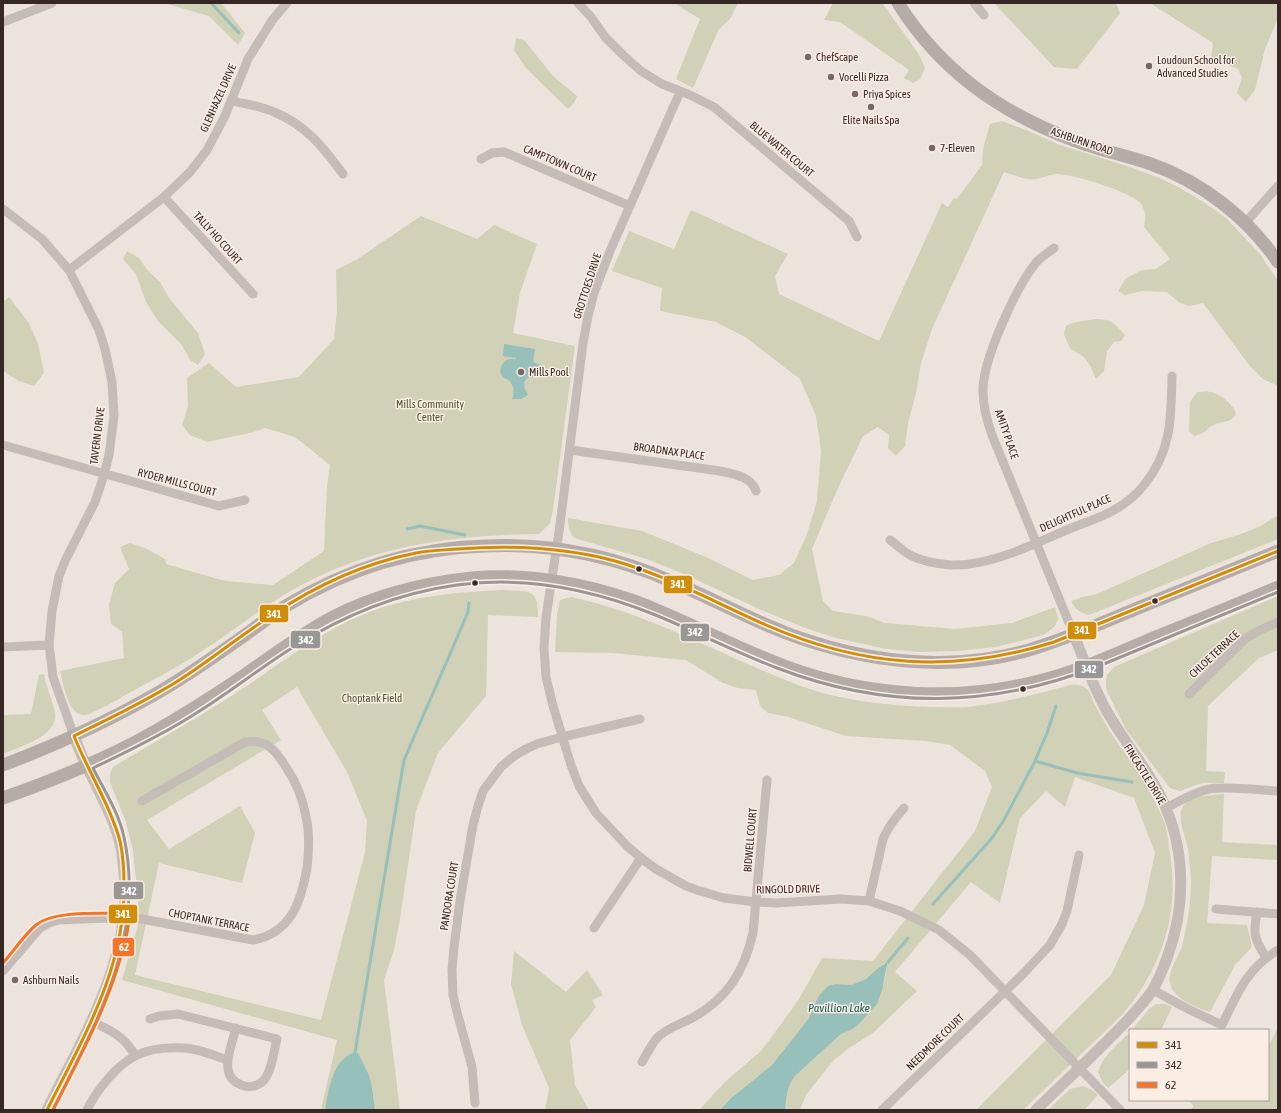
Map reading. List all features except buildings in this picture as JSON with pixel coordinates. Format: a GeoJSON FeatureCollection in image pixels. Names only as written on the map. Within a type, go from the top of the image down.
{"type":"FeatureCollection","features":[{"type":"Feature","properties":{"kind":"main road","name":"ASHBURN ROAD"},"geometry":{"type":"LineString","coordinates":[[898,3],[925,40],[964,79],[990,99],[1011,112],[1074,141],[1135,159],[1173,173],[1199,187],[1219,200],[1245,223],[1267,246],[1278,262]]}},
{"type":"Feature","properties":{"kind":"main road"},"geometry":{"type":"LineString","coordinates":[[3,765],[74,736],[164,689],[225,649],[283,608],[312,591],[364,568],[416,553],[484,546],[556,548],[601,557],[634,567],[670,581],[784,633],[848,653],[882,659],[913,662],[962,662],[1028,650],[1074,635],[1278,551]]}},
{"type":"Feature","properties":{"kind":"main road"},"geometry":{"type":"LineString","coordinates":[[3,798],[86,766],[151,734],[233,683],[292,642],[334,617],[378,598],[416,588],[452,581],[508,576],[551,581],[600,590],[635,602],[797,671],[872,690],[910,694],[940,695],[983,692],[1037,682],[1087,666],[1278,587]]}},
{"type":"Feature","properties":{"kind":"street"},"geometry":{"type":"LineString","coordinates":[[3,22],[52,3]]}},
{"type":"Feature","properties":{"kind":"street","name":"GLENHAZEL DRIVE"},"geometry":{"type":"LineString","coordinates":[[69,270],[164,198],[190,172],[222,124],[248,59],[273,19],[287,3]]}},
{"type":"Feature","properties":{"kind":"street"},"geometry":{"type":"LineString","coordinates":[[578,3],[591,17],[605,37],[623,56],[662,84],[680,92]]}},
{"type":"Feature","properties":{"kind":"street"},"geometry":{"type":"LineString","coordinates":[[974,3],[984,15]]}},
{"type":"Feature","properties":{"kind":"street","name":"GROTTOES DRIVE"},"geometry":{"type":"LineString","coordinates":[[556,548],[583,343],[594,293],[610,252],[680,92]]}},
{"type":"Feature","properties":{"kind":"street","name":"BLUE WATER COURT"},"geometry":{"type":"LineString","coordinates":[[680,92],[714,107],[850,221],[857,237]]}},
{"type":"Feature","properties":{"kind":"street"},"geometry":{"type":"LineString","coordinates":[[232,101],[275,112],[299,126],[322,145],[343,174]]}},
{"type":"Feature","properties":{"kind":"street","name":"CAMPTOWN COURT"},"geometry":{"type":"LineString","coordinates":[[481,159],[492,153],[504,152],[630,206]]}},
{"type":"Feature","properties":{"kind":"street"},"geometry":{"type":"LineString","coordinates":[[1245,223],[1278,186]]}},
{"type":"Feature","properties":{"kind":"street","name":"TALLY HO COURT"},"geometry":{"type":"LineString","coordinates":[[164,198],[253,294]]}},
{"type":"Feature","properties":{"kind":"street","name":"TAVERN DRIVE"},"geometry":{"type":"LineString","coordinates":[[3,209],[42,240],[69,270],[99,330],[105,349],[112,382],[114,416],[109,455],[95,502],[59,576],[52,611],[48,645],[53,677],[74,736]]}},
{"type":"Feature","properties":{"kind":"street","name":"AMITY PLACE"},"geometry":{"type":"LineString","coordinates":[[1054,248],[1036,262],[1023,282],[997,338],[986,369],[983,390],[992,435],[1074,635]]}},
{"type":"Feature","properties":{"kind":"street","name":"DELIGHTFUL PLACE"},"geometry":{"type":"LineString","coordinates":[[890,540],[912,556],[927,562],[950,565],[982,562],[1036,543],[1114,510],[1131,498],[1144,485],[1157,466],[1164,452],[1170,432],[1172,376]]}},
{"type":"Feature","properties":{"kind":"street","name":"RYDER MILLS COURT"},"geometry":{"type":"LineString","coordinates":[[3,445],[104,475],[219,506],[244,500]]}},
{"type":"Feature","properties":{"kind":"street","name":"BROADNAX PLACE"},"geometry":{"type":"LineString","coordinates":[[570,450],[720,471],[738,475],[748,480],[754,485],[756,491]]}},
{"type":"Feature","properties":{"kind":"street","name":"RINGOLD DRIVE"},"geometry":{"type":"LineString","coordinates":[[556,548],[546,617],[544,648],[546,676],[553,706],[570,765],[580,786],[588,801],[609,828],[627,846],[656,869],[686,886],[724,898],[776,903],[841,899],[869,901],[907,913],[939,930],[970,955],[1120,1110]]}},
{"type":"Feature","properties":{"kind":"street","name":"CHLOE TERRACE"},"geometry":{"type":"LineString","coordinates":[[1189,694],[1246,638],[1278,622]]}},
{"type":"Feature","properties":{"kind":"street","name":"FINCASTLE DRIVE"},"geometry":{"type":"LineString","coordinates":[[1036,1110],[1130,1019],[1153,990],[1164,968],[1180,914],[1181,871],[1174,833],[1166,808],[1149,775],[1122,737],[1108,713],[1074,635]]}},
{"type":"Feature","properties":{"kind":"street"},"geometry":{"type":"LineString","coordinates":[[3,647],[48,645]]}},
{"type":"Feature","properties":{"kind":"street","name":"PANDORA COURT"},"geometry":{"type":"LineString","coordinates":[[475,1103],[472,1067],[453,995],[452,970],[460,902],[478,806],[489,782],[501,767],[514,756],[537,744],[640,719]]}},
{"type":"Feature","properties":{"kind":"street"},"geometry":{"type":"LineString","coordinates":[[47,1110],[91,1021],[104,991],[117,954],[124,918],[125,884],[122,855],[118,836],[106,804],[86,766],[74,736]]}},
{"type":"Feature","properties":{"kind":"street","name":"CHOPTANK TERRACE"},"geometry":{"type":"LineString","coordinates":[[3,971],[39,929],[58,920],[124,918],[142,919],[253,940],[264,938],[287,921],[297,906],[304,888],[309,837],[307,818],[295,781],[279,756],[272,749],[264,743],[254,741],[245,742],[142,801]]}},
{"type":"Feature","properties":{"kind":"street","name":"BIDWELL COURT"},"geometry":{"type":"LineString","coordinates":[[642,1062],[658,1037],[710,1007],[730,988],[742,968],[750,944],[756,902],[767,780]]}},
{"type":"Feature","properties":{"kind":"street"},"geometry":{"type":"LineString","coordinates":[[1166,808],[1194,794],[1210,789],[1278,791]]}},
{"type":"Feature","properties":{"kind":"street"},"geometry":{"type":"LineString","coordinates":[[869,901],[887,829],[904,808]]}},
{"type":"Feature","properties":{"kind":"street","name":"NEEDMORE COURT"},"geometry":{"type":"LineString","coordinates":[[882,1110],[1042,955],[1056,935],[1067,911],[1080,855]]}},
{"type":"Feature","properties":{"kind":"street"},"geometry":{"type":"LineString","coordinates":[[594,928],[641,858]]}},
{"type":"Feature","properties":{"kind":"street"},"geometry":{"type":"LineString","coordinates":[[1216,909],[1278,914]]}},
{"type":"Feature","properties":{"kind":"street"},"geometry":{"type":"LineString","coordinates":[[1257,912],[1254,935],[1266,957]]}},
{"type":"Feature","properties":{"kind":"street"},"geometry":{"type":"LineString","coordinates":[[1153,990],[1222,1025],[1242,985],[1252,971],[1266,957],[1278,950]]}},
{"type":"Feature","properties":{"kind":"street"},"geometry":{"type":"LineString","coordinates":[[150,1019],[159,1016],[178,1014],[236,1028],[277,1039],[269,1070],[264,1080],[256,1085],[247,1087],[238,1084],[231,1078],[227,1069],[227,1060],[236,1028]]}},
{"type":"Feature","properties":{"kind":"street"},"geometry":{"type":"LineString","coordinates":[[91,1021],[113,1032],[126,1041],[135,1056]]}},
{"type":"Feature","properties":{"kind":"street"},"geometry":{"type":"LineString","coordinates":[[87,1110],[100,1088],[113,1074],[135,1056],[164,1049],[183,1048],[193,1049],[227,1060]]}},
{"type":"Feature","properties":{"kind":"green space"},"geometry":{"type":"Polygon","coordinates":[[[164,3],[221,3],[245,33],[238,45],[209,16],[164,3]]]}},
{"type":"Feature","properties":{"kind":"green space"},"geometry":{"type":"Polygon","coordinates":[[[674,3],[738,3],[730,19],[719,29],[693,88],[676,79],[700,19],[674,3]]]}},
{"type":"Feature","properties":{"kind":"green space"},"geometry":{"type":"Polygon","coordinates":[[[833,3],[882,3],[918,53],[925,68],[920,79],[913,83],[904,78],[909,70],[840,22],[824,20],[833,3]]]}},
{"type":"Feature","properties":{"kind":"green space"},"geometry":{"type":"Polygon","coordinates":[[[994,3],[1116,3],[1120,13],[1077,69],[1054,67],[994,3]]]}},
{"type":"Feature","properties":{"kind":"green space"},"geometry":{"type":"Polygon","coordinates":[[[1150,3],[1278,3],[1278,18],[1265,49],[1255,90],[1246,102],[1237,93],[1242,78],[1238,69],[1211,58],[1213,43],[1150,3]]]}},
{"type":"Feature","properties":{"kind":"green space"},"geometry":{"type":"Polygon","coordinates":[[[516,38],[524,40],[553,76],[577,96],[574,103],[568,109],[526,68],[514,50],[516,38]]]}},
{"type":"Feature","properties":{"kind":"green space"},"geometry":{"type":"Polygon","coordinates":[[[1002,121],[1060,145],[1130,167],[1162,179],[1180,188],[1205,203],[1227,219],[1260,254],[1278,281],[1278,388],[1276,385],[1263,379],[1249,365],[1203,303],[1190,306],[1180,303],[1167,292],[1142,291],[1125,295],[1118,291],[1126,278],[1142,270],[1156,269],[1170,259],[1144,227],[1145,212],[1141,204],[1136,199],[1102,184],[1075,177],[1057,174],[1028,179],[1004,172],[932,329],[921,363],[916,393],[908,423],[905,446],[896,456],[888,448],[889,435],[878,427],[863,436],[838,488],[812,549],[823,601],[833,611],[866,616],[885,623],[955,629],[1012,623],[1055,607],[1058,619],[1055,626],[1043,635],[996,647],[957,651],[919,652],[886,649],[836,638],[805,628],[647,559],[574,538],[569,528],[568,518],[642,531],[706,557],[753,580],[779,575],[794,563],[806,537],[817,501],[821,451],[816,416],[800,379],[745,337],[716,322],[660,311],[662,288],[612,271],[629,231],[674,249],[691,210],[788,254],[775,276],[779,294],[879,341],[942,203],[948,207],[954,198],[957,199],[982,165],[983,149],[990,124],[1002,121]]]}},
{"type":"Feature","properties":{"kind":"green space","name":"Mills Community Center"},"geometry":{"type":"Polygon","coordinates":[[[421,216],[477,239],[494,225],[537,244],[520,293],[513,333],[575,346],[550,523],[539,534],[473,537],[410,546],[379,554],[319,576],[266,606],[210,646],[173,669],[107,706],[85,715],[79,714],[70,705],[60,671],[124,658],[122,632],[111,624],[109,604],[115,583],[129,569],[120,547],[130,543],[145,548],[165,559],[166,564],[225,581],[273,585],[324,551],[327,486],[330,465],[295,437],[265,428],[254,432],[207,442],[190,435],[182,425],[188,406],[187,378],[209,363],[236,387],[299,377],[334,339],[337,311],[336,270],[356,260],[421,216]]]}},
{"type":"Feature","properties":{"kind":"green space"},"geometry":{"type":"Polygon","coordinates":[[[127,251],[139,258],[148,271],[160,282],[169,298],[198,333],[205,354],[198,365],[191,361],[181,344],[158,321],[146,302],[136,274],[123,259],[127,251]]]}},
{"type":"Feature","properties":{"kind":"green space"},"geometry":{"type":"Polygon","coordinates":[[[9,297],[29,323],[38,344],[44,373],[34,386],[19,381],[3,371],[3,302],[9,297]]]}},
{"type":"Feature","properties":{"kind":"green space"},"geometry":{"type":"Polygon","coordinates":[[[1095,319],[1112,322],[1125,335],[1121,341],[1114,342],[1107,351],[1104,371],[1096,379],[1091,367],[1084,357],[1071,349],[1064,334],[1066,326],[1069,324],[1095,319]]]}},
{"type":"Feature","properties":{"kind":"green space"},"geometry":{"type":"Polygon","coordinates":[[[1197,392],[1210,392],[1222,397],[1233,407],[1236,415],[1228,421],[1213,425],[1203,433],[1194,436],[1189,431],[1190,402],[1197,392]]]}},
{"type":"Feature","properties":{"kind":"green space"},"geometry":{"type":"Polygon","coordinates":[[[1278,515],[1278,539],[1089,615],[1078,610],[1071,601],[1097,594],[1211,543],[1259,527],[1278,515]]]}},
{"type":"Feature","properties":{"kind":"green space","name":"Choptank Field"},"geometry":{"type":"Polygon","coordinates":[[[503,590],[530,593],[536,600],[538,617],[488,615],[486,696],[438,753],[416,811],[400,919],[394,950],[384,980],[400,1110],[375,1110],[372,1086],[358,1053],[330,1087],[325,1110],[321,1110],[337,1040],[122,980],[138,925],[138,902],[133,850],[126,822],[110,782],[110,774],[113,767],[226,699],[321,636],[354,618],[388,606],[420,598],[503,590]],[[297,687],[262,710],[281,740],[147,820],[169,849],[240,806],[255,833],[242,883],[159,863],[135,975],[321,1020],[365,852],[367,821],[347,772],[297,687]]]}},
{"type":"Feature","properties":{"kind":"green space"},"geometry":{"type":"Polygon","coordinates":[[[1278,596],[1278,650],[1259,658],[1208,706],[1206,771],[1225,772],[1224,783],[1202,783],[1180,791],[1170,788],[1125,728],[1106,689],[1107,675],[1114,667],[1278,596]]]}},
{"type":"Feature","properties":{"kind":"green space"},"geometry":{"type":"Polygon","coordinates":[[[571,597],[601,604],[630,614],[686,636],[798,685],[848,699],[883,704],[964,707],[1007,701],[1071,685],[1084,687],[1090,693],[1115,740],[1139,773],[1154,800],[1166,827],[1172,871],[1170,915],[1165,937],[1158,957],[1136,997],[1122,1015],[1023,1110],[976,1110],[1111,975],[1144,905],[1155,853],[1134,798],[1075,777],[1065,807],[1046,791],[1020,818],[1000,903],[971,882],[895,972],[917,991],[873,1033],[849,1048],[833,1061],[806,1095],[800,1110],[785,1110],[792,1080],[841,1034],[851,1030],[867,1015],[883,987],[888,962],[878,968],[866,979],[851,985],[836,984],[818,997],[809,1018],[772,1065],[731,1098],[720,1110],[699,1110],[726,1081],[761,1051],[798,1001],[822,958],[873,961],[975,831],[992,787],[985,771],[950,745],[926,741],[846,736],[788,717],[768,713],[760,706],[756,690],[738,688],[723,683],[686,660],[612,653],[555,652],[557,614],[560,600],[571,597]]]}},
{"type":"Feature","properties":{"kind":"green space"},"geometry":{"type":"Polygon","coordinates":[[[44,674],[54,708],[55,721],[45,734],[36,740],[3,754],[3,715],[31,714],[39,675],[44,674]]]}},
{"type":"Feature","properties":{"kind":"green space"},"geometry":{"type":"Polygon","coordinates":[[[1224,794],[1222,842],[1278,845],[1278,860],[1212,856],[1207,923],[1247,925],[1252,947],[1235,965],[1210,1012],[1186,1002],[1176,994],[1170,983],[1170,974],[1182,946],[1190,899],[1190,870],[1188,849],[1181,821],[1182,810],[1187,802],[1202,796],[1224,794]]]}},
{"type":"Feature","properties":{"kind":"green space"},"geometry":{"type":"Polygon","coordinates":[[[514,951],[566,992],[587,970],[603,995],[592,1000],[596,1007],[570,1040],[575,1085],[589,1110],[545,1110],[549,1088],[522,1025],[511,984],[514,951]]]}},
{"type":"Feature","properties":{"kind":"green space"},"geometry":{"type":"Polygon","coordinates":[[[1156,1004],[1165,1004],[1172,1007],[1161,1029],[1133,1029],[1149,1009],[1156,1004]]]}},
{"type":"Feature","properties":{"kind":"green space"},"geometry":{"type":"Polygon","coordinates":[[[1278,1027],[1278,1110],[1190,1110],[1194,1106],[1189,1101],[1269,1101],[1269,1045],[1278,1027]]]}},
{"type":"Feature","properties":{"kind":"green space"},"geometry":{"type":"Polygon","coordinates":[[[1129,1033],[1129,1070],[1108,1088],[1103,1083],[1098,1072],[1103,1060],[1129,1033]]]}},
{"type":"Feature","properties":{"kind":"green space"},"geometry":{"type":"Polygon","coordinates":[[[1083,1086],[1092,1090],[1098,1095],[1084,1110],[1048,1110],[1070,1089],[1083,1086]]]}},
{"type":"Feature","properties":{"kind":"water","name":"Mills Pool"},"geometry":{"type":"Polygon","coordinates":[[[504,344],[535,349],[533,362],[540,365],[541,372],[538,376],[528,378],[526,380],[524,384],[528,395],[521,399],[512,399],[514,391],[512,386],[501,374],[501,367],[505,361],[508,359],[517,358],[503,356],[504,344]]]}},
{"type":"Feature","properties":{"kind":"water","name":"Pavillion Lake"},"geometry":{"type":"Polygon","coordinates":[[[888,962],[883,987],[877,1004],[858,1025],[841,1034],[796,1075],[788,1088],[785,1110],[720,1110],[731,1098],[772,1065],[809,1018],[818,997],[828,986],[836,984],[851,985],[866,979],[878,968],[888,962]]]}},
{"type":"Feature","properties":{"kind":"water"},"geometry":{"type":"Polygon","coordinates":[[[355,1052],[358,1053],[368,1073],[372,1086],[375,1110],[325,1110],[330,1085],[336,1068],[341,1061],[355,1052]]]}},
{"type":"Feature","properties":{"kind":"waterway"},"geometry":{"type":"LineString","coordinates":[[211,3],[239,33]]}},
{"type":"Feature","properties":{"kind":"waterway"},"geometry":{"type":"LineString","coordinates":[[407,529],[420,526],[465,535]]}},
{"type":"Feature","properties":{"kind":"waterway"},"geometry":{"type":"LineString","coordinates":[[355,1052],[404,760],[468,612],[469,603]]}},
{"type":"Feature","properties":{"kind":"waterway"},"geometry":{"type":"LineString","coordinates":[[933,904],[992,838],[1004,820],[1035,761],[1047,733],[1056,706]]}},
{"type":"Feature","properties":{"kind":"waterway"},"geometry":{"type":"LineString","coordinates":[[1035,761],[1077,773],[1132,782]]}},
{"type":"Feature","properties":{"kind":"waterway"},"geometry":{"type":"LineString","coordinates":[[888,962],[908,938]]}},
{"type":"Feature","properties":{"kind":"transit line","name":"341"},"geometry":{"type":"LineString","coordinates":[[47,1110],[88,1029],[100,1001],[118,944],[123,915],[124,873],[120,841],[111,814],[74,736],[155,695],[193,671],[288,604],[323,585],[359,569],[397,557],[416,553],[498,547],[557,550],[596,556],[635,567],[692,590],[766,625],[802,639],[837,650],[873,657],[908,661],[944,662],[980,659],[1017,652],[1054,642],[1278,551]]}},
{"type":"Feature","properties":{"kind":"transit line","name":"342"},"geometry":{"type":"LineString","coordinates":[[53,1110],[85,1045],[113,979],[123,945],[128,910],[129,874],[122,828],[115,810],[93,768],[172,728],[311,636],[351,616],[392,600],[457,585],[507,582],[557,587],[581,591],[630,605],[761,662],[818,682],[858,691],[898,697],[938,698],[978,696],[1018,690],[1059,680],[1099,666],[1278,592]]}},
{"type":"Feature","properties":{"kind":"transit line","name":"62"},"geometry":{"type":"LineString","coordinates":[[3,963],[32,929],[44,920],[65,915],[78,914],[124,913],[129,916],[128,931],[108,996],[91,1034],[53,1110]]}},
{"type":"Feature","properties":{"kind":"place","name":"ChefScape"},"geometry":{"type":"Point","coordinates":[808,57]}},
{"type":"Feature","properties":{"kind":"place","name":"Loudoun School for Advanced Studies"},"geometry":{"type":"Point","coordinates":[1149,66]}},
{"type":"Feature","properties":{"kind":"place","name":"Vocelli Pizza"},"geometry":{"type":"Point","coordinates":[831,77]}},
{"type":"Feature","properties":{"kind":"place","name":"Priya Spices"},"geometry":{"type":"Point","coordinates":[855,94]}},
{"type":"Feature","properties":{"kind":"place","name":"Elite Nails Spa"},"geometry":{"type":"Point","coordinates":[871,107]}},
{"type":"Feature","properties":{"kind":"place","name":"7-Eleven"},"geometry":{"type":"Point","coordinates":[932,148]}},
{"type":"Feature","properties":{"kind":"place","name":"Mills Pool"},"geometry":{"type":"Point","coordinates":[521,372]}},
{"type":"Feature","properties":{"kind":"place","name":"Ashburn Nails"},"geometry":{"type":"Point","coordinates":[15,980]}}]}
